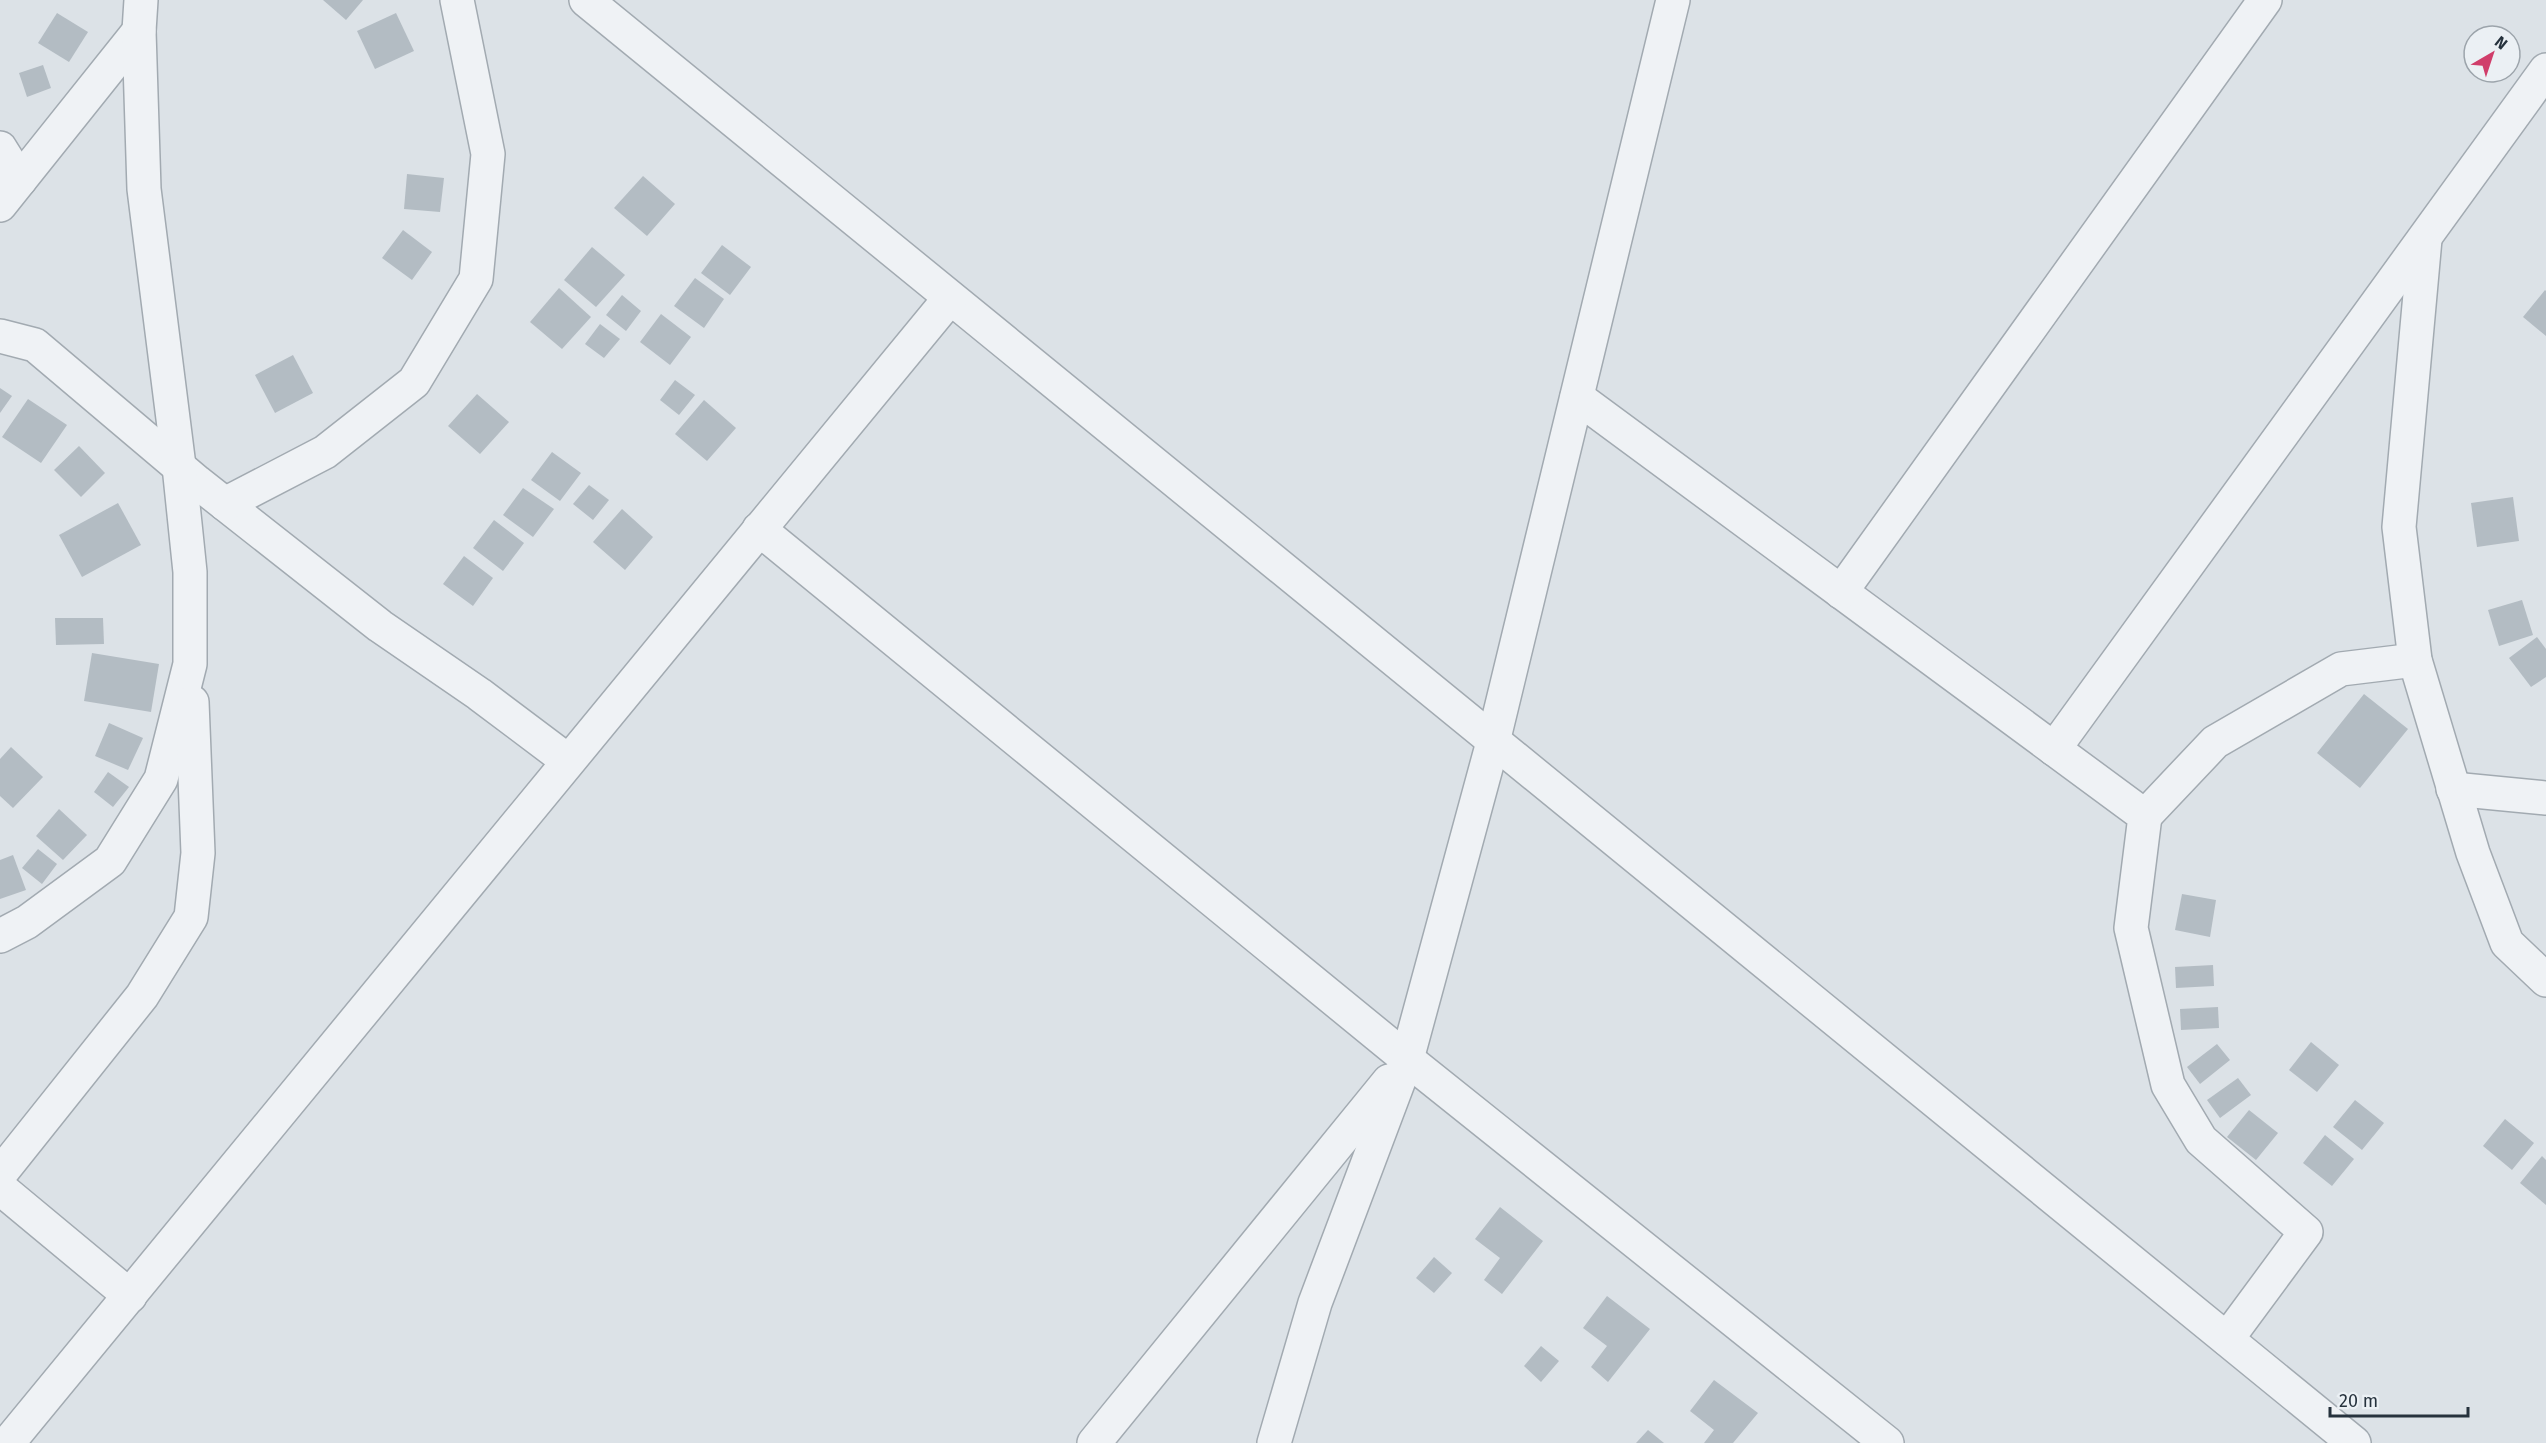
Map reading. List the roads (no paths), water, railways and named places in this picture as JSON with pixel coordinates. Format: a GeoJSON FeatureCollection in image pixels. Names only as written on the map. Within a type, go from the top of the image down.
{"type":"FeatureCollection","features":[{"type":"Feature","properties":{"kind":"street"},"geometry":{"type":"LineString","coordinates":[[225,504],[325,452],[414,381],[476,279],[488,154],[457,0]]}},
{"type":"Feature","properties":{"kind":"street"},"geometry":{"type":"LineString","coordinates":[[586,0],[2354,1443]]}},
{"type":"Feature","properties":{"kind":"street"},"geometry":{"type":"LineString","coordinates":[[1274,1443],[1315,1303],[1407,1059],[1493,742],[1673,0]]}},
{"type":"Feature","properties":{"kind":"street"},"geometry":{"type":"LineString","coordinates":[[1841,592],[2265,0]]}},
{"type":"Feature","properties":{"kind":"street"},"geometry":{"type":"LineString","coordinates":[[10,193],[140,16]]}},
{"type":"Feature","properties":{"kind":"street"},"geometry":{"type":"LineString","coordinates":[[0,1174],[142,996],[191,917],[198,853],[190,664],[190,572],[144,189],[140,16]]}},
{"type":"Feature","properties":{"kind":"street"},"geometry":{"type":"LineString","coordinates":[[2054,749],[2546,70]]}},
{"type":"Feature","properties":{"kind":"street"},"geometry":{"type":"LineString","coordinates":[[0,148],[10,193]]}},
{"type":"Feature","properties":{"kind":"street"},"geometry":{"type":"LineString","coordinates":[[2425,238],[2399,527],[2415,660],[2473,853],[2507,943],[2546,980]]}},
{"type":"Feature","properties":{"kind":"street"},"geometry":{"type":"LineString","coordinates":[[9,1443],[950,298]]}},
{"type":"Feature","properties":{"kind":"street"},"geometry":{"type":"LineString","coordinates":[[0,336],[35,345],[225,504],[380,626],[479,694],[568,761]]}},
{"type":"Feature","properties":{"kind":"street"},"geometry":{"type":"LineString","coordinates":[[1577,397],[2145,816]]}},
{"type":"Feature","properties":{"kind":"street"},"geometry":{"type":"LineString","coordinates":[[759,529],[1407,1059],[1887,1443]]}},
{"type":"Feature","properties":{"kind":"street"},"geometry":{"type":"LineString","coordinates":[[2226,1339],[2306,1232],[2201,1140],[2168,1085],[2131,928],[2145,816],[2215,742],[2331,674],[2341,669],[2415,660]]}},
{"type":"Feature","properties":{"kind":"street"},"geometry":{"type":"LineString","coordinates":[[0,936],[27,922],[110,861],[161,779],[190,664]]}},
{"type":"Feature","properties":{"kind":"street"},"geometry":{"type":"LineString","coordinates":[[2453,789],[2546,798]]}},
{"type":"Feature","properties":{"kind":"street"},"geometry":{"type":"LineString","coordinates":[[1094,1443],[1407,1059]]}},
{"type":"Feature","properties":{"kind":"street"},"geometry":{"type":"LineString","coordinates":[[0,1188],[130,1296]]}}]}
